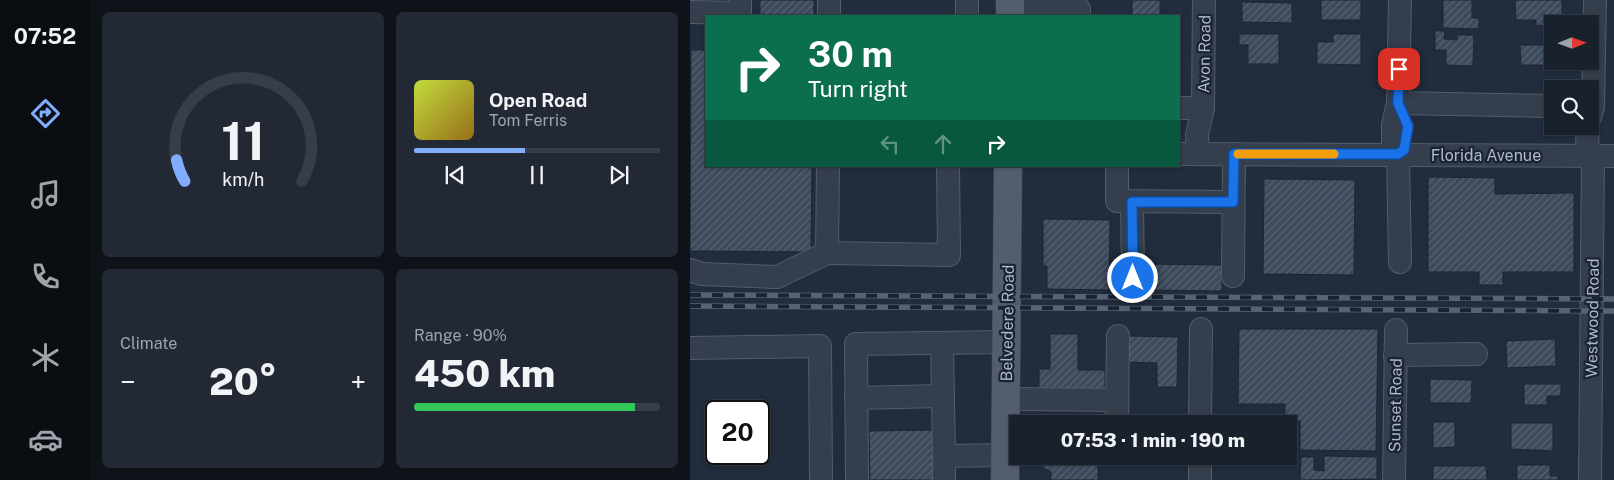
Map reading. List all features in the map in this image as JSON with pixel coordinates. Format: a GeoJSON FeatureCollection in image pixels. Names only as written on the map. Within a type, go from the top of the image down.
{"type":"FeatureCollection","features":[{"type":"Feature","properties":{"kind":"main road","name":"Belvedere Road"},"geometry":{"type":"LineString","coordinates":[[1005,467],[1008,167]]}},
{"type":"Feature","properties":{"kind":"street"},"geometry":{"type":"LineString","coordinates":[[690,12],[740,12],[740,0]]}},
{"type":"Feature","properties":{"kind":"street"},"geometry":{"type":"LineString","coordinates":[[828,0],[828,15]]}},
{"type":"Feature","properties":{"kind":"street"},"geometry":{"type":"LineString","coordinates":[[967,0],[967,15]]}},
{"type":"Feature","properties":{"kind":"street","name":"Avon Road"},"geometry":{"type":"LineString","coordinates":[[1204,0],[1203,108],[1208,120],[1206,154],[1233,202],[1233,276]]}},
{"type":"Feature","properties":{"kind":"street"},"geometry":{"type":"LineString","coordinates":[[1400,0],[1398,103],[1408,126],[1404,150],[1398,154],[1400,262]]}},
{"type":"Feature","properties":{"kind":"street","name":"Westwood Road"},"geometry":{"type":"LineString","coordinates":[[1591,80],[1595,0]]}},
{"type":"Feature","properties":{"kind":"street"},"geometry":{"type":"LineString","coordinates":[[1010,9],[1079,9],[1079,15]]}},
{"type":"Feature","properties":{"kind":"street"},"geometry":{"type":"LineString","coordinates":[[1398,103],[1544,106]]}},
{"type":"Feature","properties":{"kind":"street"},"geometry":{"type":"LineString","coordinates":[[1180,108],[1203,108]]}},
{"type":"Feature","properties":{"kind":"street","name":"Westwood Road"},"geometry":{"type":"LineString","coordinates":[[1590,480],[1603,156],[1599,116]]}},
{"type":"Feature","properties":{"kind":"street","name":"Florida Avenue"},"geometry":{"type":"LineString","coordinates":[[1206,154],[1603,156]]}},
{"type":"Feature","properties":{"kind":"street"},"geometry":{"type":"LineString","coordinates":[[827,254],[828,167]]}},
{"type":"Feature","properties":{"kind":"street"},"geometry":{"type":"LineString","coordinates":[[690,270],[702,274],[777,276],[827,254],[949,255],[948,167]]}},
{"type":"Feature","properties":{"kind":"street"},"geometry":{"type":"LineString","coordinates":[[1117,167],[1117,202],[1233,202]]}},
{"type":"Feature","properties":{"kind":"street"},"geometry":{"type":"LineString","coordinates":[[1132,202],[1133,278]]}},
{"type":"Feature","properties":{"kind":"street"},"geometry":{"type":"LineString","coordinates":[[1200,329],[1200,415]]}},
{"type":"Feature","properties":{"kind":"street","name":"Sunset Road"},"geometry":{"type":"LineString","coordinates":[[1394,480],[1396,330]]}},
{"type":"Feature","properties":{"kind":"street"},"geometry":{"type":"LineString","coordinates":[[1117,415],[1118,336]]}},
{"type":"Feature","properties":{"kind":"street"},"geometry":{"type":"LineString","coordinates":[[857,480],[856,344],[1007,342]]}},
{"type":"Feature","properties":{"kind":"street"},"geometry":{"type":"LineString","coordinates":[[942,343],[944,480]]}},
{"type":"Feature","properties":{"kind":"street"},"geometry":{"type":"LineString","coordinates":[[690,348],[820,346],[821,480]]}},
{"type":"Feature","properties":{"kind":"street"},"geometry":{"type":"LineString","coordinates":[[1395,355],[1476,354]]}},
{"type":"Feature","properties":{"kind":"street"},"geometry":{"type":"LineString","coordinates":[[856,398],[942,396]]}},
{"type":"Feature","properties":{"kind":"street"},"geometry":{"type":"LineString","coordinates":[[1006,399],[1118,400]]}},
{"type":"Feature","properties":{"kind":"street"},"geometry":{"type":"LineString","coordinates":[[944,456],[1005,467]]}},
{"type":"Feature","properties":{"kind":"street"},"geometry":{"type":"LineString","coordinates":[[1200,465],[1200,480]]}},
{"type":"Feature","properties":{"kind":"building"},"geometry":{"type":"Polygon","coordinates":[[[760,0],[814,0],[814,15],[760,15],[760,0]]]}},
{"type":"Feature","properties":{"kind":"building"},"geometry":{"type":"Polygon","coordinates":[[[1132,0],[1160,0],[1160,15],[1132,15],[1132,0]]]}},
{"type":"Feature","properties":{"kind":"building"},"geometry":{"type":"Polygon","coordinates":[[[1321,0],[1361,0],[1361,20],[1321,20],[1321,0]]]}},
{"type":"Feature","properties":{"kind":"building"},"geometry":{"type":"Polygon","coordinates":[[[1443,0],[1472,0],[1472,18],[1479,18],[1479,29],[1443,28],[1443,0]]]}},
{"type":"Feature","properties":{"kind":"building"},"geometry":{"type":"Polygon","coordinates":[[[1515,0],[1562,0],[1562,15],[1544,15],[1544,25],[1536,26],[1536,20],[1516,20],[1515,0]]]}},
{"type":"Feature","properties":{"kind":"building"},"geometry":{"type":"Polygon","coordinates":[[[1242,2],[1292,3],[1292,23],[1242,22],[1242,2]]]}},
{"type":"Feature","properties":{"kind":"building"},"geometry":{"type":"Polygon","coordinates":[[[1435,31],[1445,31],[1444,39],[1457,40],[1457,35],[1474,35],[1473,66],[1446,65],[1446,50],[1435,50],[1435,31]]]}},
{"type":"Feature","properties":{"kind":"building"},"geometry":{"type":"Polygon","coordinates":[[[1239,34],[1279,34],[1279,64],[1248,64],[1248,45],[1239,45],[1239,34]]]}},
{"type":"Feature","properties":{"kind":"building"},"geometry":{"type":"Polygon","coordinates":[[[1333,34],[1361,34],[1361,65],[1317,64],[1317,42],[1333,42],[1333,34]]]}},
{"type":"Feature","properties":{"kind":"building"},"geometry":{"type":"Polygon","coordinates":[[[1520,45],[1544,45],[1544,65],[1521,65],[1520,45]]]}},
{"type":"Feature","properties":{"kind":"building"},"geometry":{"type":"Polygon","coordinates":[[[691,50],[705,50],[705,167],[812,167],[811,252],[690,251],[691,50]]]}},
{"type":"Feature","properties":{"kind":"building"},"geometry":{"type":"Polygon","coordinates":[[[1428,177],[1495,178],[1495,194],[1574,193],[1574,272],[1503,272],[1503,285],[1479,285],[1479,272],[1428,272],[1428,177]]]}},
{"type":"Feature","properties":{"kind":"building"},"geometry":{"type":"Polygon","coordinates":[[[1264,179],[1355,180],[1354,275],[1263,274],[1264,179]]]}},
{"type":"Feature","properties":{"kind":"building"},"geometry":{"type":"Polygon","coordinates":[[[1043,219],[1110,220],[1109,290],[1047,289],[1047,266],[1043,266],[1043,219]]]}},
{"type":"Feature","properties":{"kind":"building"},"geometry":{"type":"Polygon","coordinates":[[[1144,264],[1222,265],[1222,291],[1144,290],[1144,264]]]}},
{"type":"Feature","properties":{"kind":"building"},"geometry":{"type":"Polygon","coordinates":[[[1239,329],[1378,329],[1376,451],[1300,450],[1300,421],[1297,421],[1297,415],[1285,415],[1285,404],[1238,404],[1239,329]]]}},
{"type":"Feature","properties":{"kind":"building"},"geometry":{"type":"Polygon","coordinates":[[[1050,334],[1078,334],[1078,370],[1105,370],[1105,389],[1039,389],[1039,369],[1050,369],[1050,334]]]}},
{"type":"Feature","properties":{"kind":"building"},"geometry":{"type":"Polygon","coordinates":[[[1126,336],[1178,337],[1177,387],[1157,387],[1157,363],[1125,362],[1126,336]]]}},
{"type":"Feature","properties":{"kind":"building"},"geometry":{"type":"Polygon","coordinates":[[[1555,339],[1556,366],[1507,368],[1506,341],[1555,339]]]}},
{"type":"Feature","properties":{"kind":"building"},"geometry":{"type":"Polygon","coordinates":[[[1430,379],[1472,380],[1471,403],[1430,403],[1430,379]]]}},
{"type":"Feature","properties":{"kind":"building"},"geometry":{"type":"Polygon","coordinates":[[[1524,384],[1561,384],[1561,396],[1547,396],[1547,405],[1524,405],[1524,384]]]}},
{"type":"Feature","properties":{"kind":"building"},"geometry":{"type":"Polygon","coordinates":[[[1433,422],[1455,422],[1455,447],[1433,448],[1433,422]]]}},
{"type":"Feature","properties":{"kind":"building"},"geometry":{"type":"Polygon","coordinates":[[[1511,423],[1553,423],[1553,451],[1511,449],[1511,423]]]}},
{"type":"Feature","properties":{"kind":"building"},"geometry":{"type":"Polygon","coordinates":[[[933,430],[933,480],[870,480],[869,431],[933,430]]]}},
{"type":"Feature","properties":{"kind":"building"},"geometry":{"type":"Polygon","coordinates":[[[1324,456],[1377,457],[1377,479],[1300,480],[1301,457],[1314,457],[1314,470],[1324,471],[1324,456]]]}},
{"type":"Feature","properties":{"kind":"building"},"geometry":{"type":"Polygon","coordinates":[[[1039,465],[1098,465],[1098,480],[1051,480],[1051,472],[1039,465]]]}},
{"type":"Feature","properties":{"kind":"building"},"geometry":{"type":"Polygon","coordinates":[[[1517,465],[1550,465],[1550,476],[1558,476],[1558,480],[1517,480],[1517,465]]]}},
{"type":"Feature","properties":{"kind":"building"},"geometry":{"type":"Polygon","coordinates":[[[1433,466],[1486,466],[1487,480],[1433,480],[1433,466]]]}},
{"type":"Feature","properties":{"kind":"railway"},"geometry":{"type":"LineString","coordinates":[[690,295],[1614,299]]}},
{"type":"Feature","properties":{"kind":"railway"},"geometry":{"type":"LineString","coordinates":[[690,306],[1614,311]]}},
{"type":"Feature","properties":{"kind":"slow traffic"},"geometry":{"type":"LineString","coordinates":[[1238,154],[1334,154]]}},
{"type":"Feature","properties":{"kind":"route"},"geometry":{"type":"LineString","coordinates":[[1133,278],[1132,202],[1233,202],[1234,154],[1398,154],[1404,150],[1408,126],[1398,103],[1399,69]]}}]}
